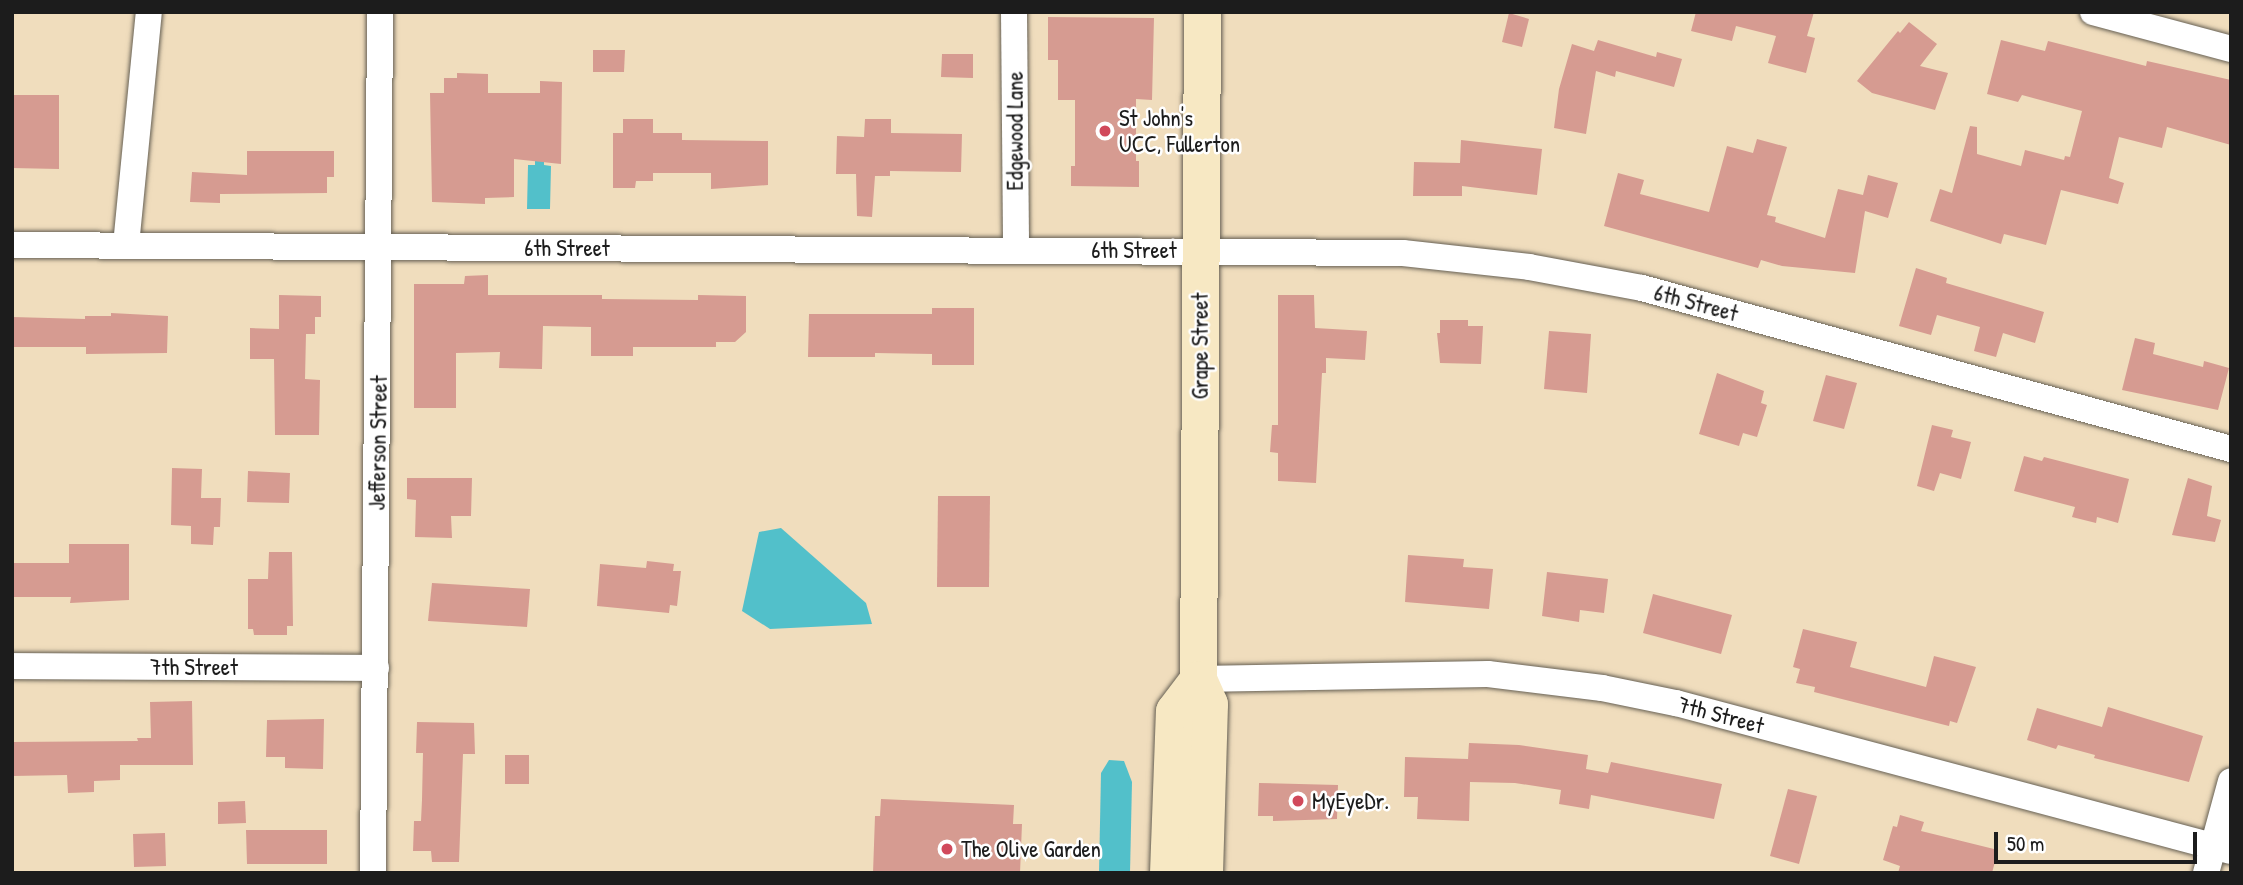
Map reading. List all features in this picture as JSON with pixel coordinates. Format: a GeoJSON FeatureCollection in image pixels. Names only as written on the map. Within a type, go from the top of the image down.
{"type":"FeatureCollection","features":[{"type":"Feature","properties":{"kind":"main road","name":"Grape Street"},"geometry":{"type":"LineString","coordinates":[[1202,12],[1198,679],[1209,704],[1204,873]]}},
{"type":"Feature","properties":{"kind":"main road"},"geometry":{"type":"LineString","coordinates":[[1168,873],[1174,711],[1198,679]]}},
{"type":"Feature","properties":{"kind":"street"},"geometry":{"type":"LineString","coordinates":[[126,246],[149,12]]}},
{"type":"Feature","properties":{"kind":"street","name":"Jefferson Street"},"geometry":{"type":"LineString","coordinates":[[373,873],[380,12]]}},
{"type":"Feature","properties":{"kind":"street","name":"Edgewood Lane"},"geometry":{"type":"LineString","coordinates":[[1014,12],[1016,250]]}},
{"type":"Feature","properties":{"kind":"street"},"geometry":{"type":"LineString","coordinates":[[2093,12],[2231,48]]}},
{"type":"Feature","properties":{"kind":"street","name":"6th Street"},"geometry":{"type":"LineString","coordinates":[[12,246],[1403,253],[1529,267],[1642,288],[2231,449]]}},
{"type":"Feature","properties":{"kind":"street","name":"7th Street"},"geometry":{"type":"LineString","coordinates":[[12,666],[376,668]]}},
{"type":"Feature","properties":{"kind":"street","name":"7th Street"},"geometry":{"type":"LineString","coordinates":[[1198,679],[1488,674],[1602,688],[1676,703],[2222,849]]}},
{"type":"Feature","properties":{"kind":"street"},"geometry":{"type":"LineString","coordinates":[[2206,873],[2222,849],[2231,781]]}},
{"type":"Feature","properties":{"kind":"water"},"geometry":{"type":"Polygon","coordinates":[[[535,161],[544,161],[544,165],[551,166],[550,209],[527,209],[528,165],[535,165],[535,161]]]}},
{"type":"Feature","properties":{"kind":"water"},"geometry":{"type":"Polygon","coordinates":[[[781,528],[866,603],[872,624],[770,629],[742,611],[759,532],[781,528]]]}},
{"type":"Feature","properties":{"kind":"water"},"geometry":{"type":"Polygon","coordinates":[[[1109,760],[1124,761],[1132,782],[1130,873],[1099,873],[1101,773],[1109,760]]]}},
{"type":"Feature","properties":{"kind":"building"},"geometry":{"type":"Polygon","coordinates":[[[1696,12],[1814,12],[1807,36],[1815,38],[1806,73],[1768,63],[1776,36],[1736,26],[1732,41],[1691,31],[1696,12]]]}},
{"type":"Feature","properties":{"kind":"building"},"geometry":{"type":"Polygon","coordinates":[[[1509,13],[1529,19],[1522,47],[1502,42],[1509,13]]]}},
{"type":"Feature","properties":{"kind":"building","name":"St John's UCC, Fullerton"},"geometry":{"type":"Polygon","coordinates":[[[1048,17],[1154,18],[1152,100],[1136,99],[1136,161],[1139,161],[1139,187],[1071,186],[1071,166],[1075,166],[1075,100],[1058,100],[1058,60],[1048,60],[1048,17]]]}},
{"type":"Feature","properties":{"kind":"building"},"geometry":{"type":"Polygon","coordinates":[[[1909,22],[1937,44],[1920,66],[1948,73],[1935,110],[1872,93],[1857,81],[1898,31],[1900,33],[1909,22]]]}},
{"type":"Feature","properties":{"kind":"building"},"geometry":{"type":"Polygon","coordinates":[[[1598,40],[1656,57],[1657,52],[1682,59],[1674,87],[1616,71],[1615,77],[1596,71],[1586,134],[1554,128],[1559,89],[1572,44],[1594,51],[1598,40]]]}},
{"type":"Feature","properties":{"kind":"building"},"geometry":{"type":"Polygon","coordinates":[[[2001,40],[2045,51],[2048,41],[2146,66],[2147,61],[2231,80],[2231,145],[2167,127],[2162,148],[2119,137],[2109,178],[2124,183],[2118,204],[2061,190],[2046,245],[2004,234],[2001,244],[1930,221],[1940,189],[1952,193],[1970,126],[1977,127],[1977,154],[2021,166],[2025,150],[2064,160],[2065,156],[2070,157],[2082,111],[2022,95],[2018,102],[1987,94],[2001,40]]]}},
{"type":"Feature","properties":{"kind":"building"},"geometry":{"type":"Polygon","coordinates":[[[593,50],[625,50],[624,72],[593,72],[593,50]]]}},
{"type":"Feature","properties":{"kind":"building"},"geometry":{"type":"Polygon","coordinates":[[[942,54],[973,54],[973,78],[941,77],[942,54]]]}},
{"type":"Feature","properties":{"kind":"building"},"geometry":{"type":"Polygon","coordinates":[[[457,73],[488,74],[488,93],[540,93],[540,81],[562,82],[561,164],[514,159],[514,197],[485,198],[485,204],[432,202],[430,93],[444,93],[444,78],[457,78],[457,73]]]}},
{"type":"Feature","properties":{"kind":"building"},"geometry":{"type":"Polygon","coordinates":[[[12,95],[59,95],[59,169],[12,168],[12,95]]]}},
{"type":"Feature","properties":{"kind":"building"},"geometry":{"type":"Polygon","coordinates":[[[623,119],[653,119],[653,133],[682,133],[682,140],[768,141],[768,185],[711,189],[711,173],[653,173],[653,181],[636,181],[635,188],[613,188],[613,133],[623,133],[623,119]]]}},
{"type":"Feature","properties":{"kind":"building"},"geometry":{"type":"Polygon","coordinates":[[[865,119],[891,119],[891,133],[962,134],[961,172],[890,171],[890,176],[875,176],[872,217],[857,216],[856,174],[836,174],[837,136],[864,137],[865,119]]]}},
{"type":"Feature","properties":{"kind":"building"},"geometry":{"type":"Polygon","coordinates":[[[1757,139],[1787,147],[1767,215],[1776,217],[1775,222],[1825,238],[1838,189],[1863,195],[1868,175],[1898,183],[1888,218],[1865,211],[1855,273],[1782,266],[1761,260],[1758,268],[1604,226],[1618,173],[1644,180],[1640,194],[1709,212],[1727,146],[1753,153],[1757,139]]]}},
{"type":"Feature","properties":{"kind":"building"},"geometry":{"type":"Polygon","coordinates":[[[1461,140],[1542,149],[1537,195],[1462,186],[1462,196],[1413,196],[1414,162],[1460,163],[1461,140]]]}},
{"type":"Feature","properties":{"kind":"building"},"geometry":{"type":"Polygon","coordinates":[[[247,151],[334,151],[334,177],[327,177],[327,193],[220,194],[220,203],[190,202],[192,172],[247,175],[247,151]]]}},
{"type":"Feature","properties":{"kind":"building"},"geometry":{"type":"Polygon","coordinates":[[[1916,268],[1947,278],[1946,283],[2044,312],[2035,343],[2003,333],[1996,357],[1974,351],[1980,327],[1937,315],[1931,335],[1899,326],[1916,268]]]}},
{"type":"Feature","properties":{"kind":"building"},"geometry":{"type":"Polygon","coordinates":[[[488,275],[488,295],[602,295],[602,299],[698,300],[698,295],[746,296],[746,332],[735,342],[716,342],[716,347],[633,347],[633,356],[591,356],[591,327],[543,326],[542,369],[499,368],[500,352],[456,353],[456,408],[414,408],[414,284],[464,284],[465,276],[488,275]]]}},
{"type":"Feature","properties":{"kind":"building"},"geometry":{"type":"Polygon","coordinates":[[[279,295],[321,296],[321,317],[315,317],[315,334],[306,334],[305,379],[320,380],[319,435],[275,435],[274,359],[250,359],[250,328],[279,329],[279,295]]]}},
{"type":"Feature","properties":{"kind":"building"},"geometry":{"type":"Polygon","coordinates":[[[1278,295],[1314,295],[1315,328],[1367,331],[1365,360],[1326,358],[1326,373],[1322,373],[1316,483],[1278,481],[1278,453],[1270,452],[1272,425],[1278,425],[1278,295]]]}},
{"type":"Feature","properties":{"kind":"building"},"geometry":{"type":"Polygon","coordinates":[[[932,308],[974,308],[974,365],[932,365],[932,354],[875,353],[875,357],[808,357],[809,314],[932,314],[932,308]]]}},
{"type":"Feature","properties":{"kind":"building"},"geometry":{"type":"Polygon","coordinates":[[[111,313],[168,316],[167,353],[86,354],[86,347],[12,347],[12,317],[85,319],[85,316],[111,316],[111,313]]]}},
{"type":"Feature","properties":{"kind":"building"},"geometry":{"type":"Polygon","coordinates":[[[1440,320],[1468,320],[1468,326],[1483,326],[1481,364],[1440,363],[1437,333],[1440,333],[1440,320]]]}},
{"type":"Feature","properties":{"kind":"building"},"geometry":{"type":"Polygon","coordinates":[[[1549,331],[1591,334],[1587,393],[1544,389],[1549,331]]]}},
{"type":"Feature","properties":{"kind":"building"},"geometry":{"type":"Polygon","coordinates":[[[2135,338],[2155,343],[2153,354],[2203,367],[2204,361],[2229,368],[2218,410],[2122,390],[2135,338]]]}},
{"type":"Feature","properties":{"kind":"building"},"geometry":{"type":"Polygon","coordinates":[[[1717,373],[1764,391],[1761,403],[1767,405],[1757,437],[1743,433],[1739,446],[1699,434],[1717,373]]]}},
{"type":"Feature","properties":{"kind":"building"},"geometry":{"type":"Polygon","coordinates":[[[1826,375],[1857,383],[1844,429],[1813,421],[1826,375]]]}},
{"type":"Feature","properties":{"kind":"building"},"geometry":{"type":"Polygon","coordinates":[[[1932,425],[1953,430],[1951,437],[1971,442],[1961,479],[1940,473],[1934,491],[1917,486],[1932,425]]]}},
{"type":"Feature","properties":{"kind":"building"},"geometry":{"type":"Polygon","coordinates":[[[2024,456],[2042,461],[2044,457],[2129,479],[2118,523],[2097,517],[2096,523],[2072,517],[2075,507],[2014,491],[2024,456]]]}},
{"type":"Feature","properties":{"kind":"building"},"geometry":{"type":"Polygon","coordinates":[[[172,468],[202,469],[201,498],[221,498],[220,527],[214,527],[213,545],[191,544],[191,526],[171,525],[172,468]]]}},
{"type":"Feature","properties":{"kind":"building"},"geometry":{"type":"Polygon","coordinates":[[[248,471],[290,473],[289,503],[247,502],[248,471]]]}},
{"type":"Feature","properties":{"kind":"building"},"geometry":{"type":"Polygon","coordinates":[[[407,478],[472,478],[471,516],[451,516],[452,538],[415,537],[416,500],[407,499],[407,478]]]}},
{"type":"Feature","properties":{"kind":"building"},"geometry":{"type":"Polygon","coordinates":[[[2188,478],[2212,486],[2207,516],[2221,520],[2215,542],[2172,535],[2188,478]]]}},
{"type":"Feature","properties":{"kind":"building"},"geometry":{"type":"Polygon","coordinates":[[[938,496],[990,496],[989,587],[937,587],[938,496]]]}},
{"type":"Feature","properties":{"kind":"building"},"geometry":{"type":"Polygon","coordinates":[[[69,544],[129,544],[129,600],[70,603],[71,597],[12,597],[12,563],[69,563],[69,544]]]}},
{"type":"Feature","properties":{"kind":"building"},"geometry":{"type":"Polygon","coordinates":[[[269,552],[292,552],[293,626],[287,626],[287,635],[254,635],[253,629],[248,629],[248,579],[268,579],[269,552]]]}},
{"type":"Feature","properties":{"kind":"building"},"geometry":{"type":"Polygon","coordinates":[[[1408,555],[1464,559],[1463,567],[1493,569],[1489,609],[1405,602],[1408,555]]]}},
{"type":"Feature","properties":{"kind":"building"},"geometry":{"type":"Polygon","coordinates":[[[647,561],[674,564],[673,571],[681,571],[677,606],[670,605],[669,613],[597,606],[600,564],[646,568],[647,561]]]}},
{"type":"Feature","properties":{"kind":"building"},"geometry":{"type":"Polygon","coordinates":[[[1547,572],[1608,579],[1604,613],[1580,610],[1579,622],[1542,616],[1547,572]]]}},
{"type":"Feature","properties":{"kind":"building"},"geometry":{"type":"Polygon","coordinates":[[[432,583],[530,589],[527,627],[428,621],[432,583]]]}},
{"type":"Feature","properties":{"kind":"building"},"geometry":{"type":"Polygon","coordinates":[[[1653,594],[1732,615],[1721,654],[1643,633],[1653,594]]]}},
{"type":"Feature","properties":{"kind":"building"},"geometry":{"type":"Polygon","coordinates":[[[1803,629],[1857,642],[1850,667],[1926,687],[1934,656],[1976,667],[1957,723],[1950,721],[1949,726],[1814,692],[1815,687],[1796,683],[1800,669],[1793,667],[1803,629]]]}},
{"type":"Feature","properties":{"kind":"building"},"geometry":{"type":"Polygon","coordinates":[[[192,701],[193,765],[120,765],[120,780],[94,781],[94,792],[68,793],[67,775],[12,776],[12,742],[138,741],[137,738],[151,738],[150,702],[192,701]]]}},
{"type":"Feature","properties":{"kind":"building"},"geometry":{"type":"Polygon","coordinates":[[[2108,707],[2203,736],[2189,782],[2094,758],[2095,755],[2058,745],[2056,749],[2027,740],[2037,708],[2102,727],[2108,707]]]}},
{"type":"Feature","properties":{"kind":"building"},"geometry":{"type":"Polygon","coordinates":[[[324,719],[323,769],[285,768],[285,757],[266,757],[267,720],[324,719]]]}},
{"type":"Feature","properties":{"kind":"building"},"geometry":{"type":"Polygon","coordinates":[[[417,722],[474,723],[475,754],[463,754],[459,862],[432,862],[431,851],[413,851],[414,821],[421,821],[422,800],[423,753],[416,753],[417,722]]]}},
{"type":"Feature","properties":{"kind":"building"},"geometry":{"type":"Polygon","coordinates":[[[1469,743],[1519,745],[1588,755],[1586,769],[1608,773],[1611,762],[1722,784],[1714,819],[1591,795],[1589,809],[1559,804],[1561,790],[1515,783],[1470,782],[1469,821],[1417,819],[1418,797],[1404,797],[1405,757],[1468,759],[1469,743]]]}},
{"type":"Feature","properties":{"kind":"building"},"geometry":{"type":"Polygon","coordinates":[[[505,755],[529,755],[529,784],[505,784],[505,755]]]}},
{"type":"Feature","properties":{"kind":"building","name":"MyEyeDr."},"geometry":{"type":"Polygon","coordinates":[[[1259,783],[1338,785],[1337,819],[1273,821],[1273,816],[1258,816],[1259,783]]]}},
{"type":"Feature","properties":{"kind":"building"},"geometry":{"type":"Polygon","coordinates":[[[1788,789],[1817,796],[1799,864],[1770,856],[1788,789]]]}},
{"type":"Feature","properties":{"kind":"building","name":"The Olive Garden"},"geometry":{"type":"Polygon","coordinates":[[[881,799],[1014,805],[1013,824],[1022,824],[1020,873],[873,873],[875,816],[880,816],[881,799]]]}},
{"type":"Feature","properties":{"kind":"building"},"geometry":{"type":"Polygon","coordinates":[[[245,801],[246,823],[218,824],[218,802],[245,801]]]}},
{"type":"Feature","properties":{"kind":"building"},"geometry":{"type":"Polygon","coordinates":[[[1900,815],[1924,822],[1921,831],[1998,850],[1992,873],[1898,873],[1900,866],[1883,860],[1893,826],[1897,827],[1900,815]]]}},
{"type":"Feature","properties":{"kind":"building"},"geometry":{"type":"Polygon","coordinates":[[[246,830],[327,830],[327,864],[247,864],[246,830]]]}},
{"type":"Feature","properties":{"kind":"building"},"geometry":{"type":"Polygon","coordinates":[[[165,833],[166,866],[134,867],[133,834],[165,833]]]}},
{"type":"Feature","properties":{"kind":"place","name":"St John's UCC, Fullerton"},"geometry":{"type":"Point","coordinates":[1105,131]}},
{"type":"Feature","properties":{"kind":"place","name":"MyEyeDr."},"geometry":{"type":"Point","coordinates":[1298,801]}},
{"type":"Feature","properties":{"kind":"place","name":"The Olive Garden"},"geometry":{"type":"Point","coordinates":[947,849]}}]}
